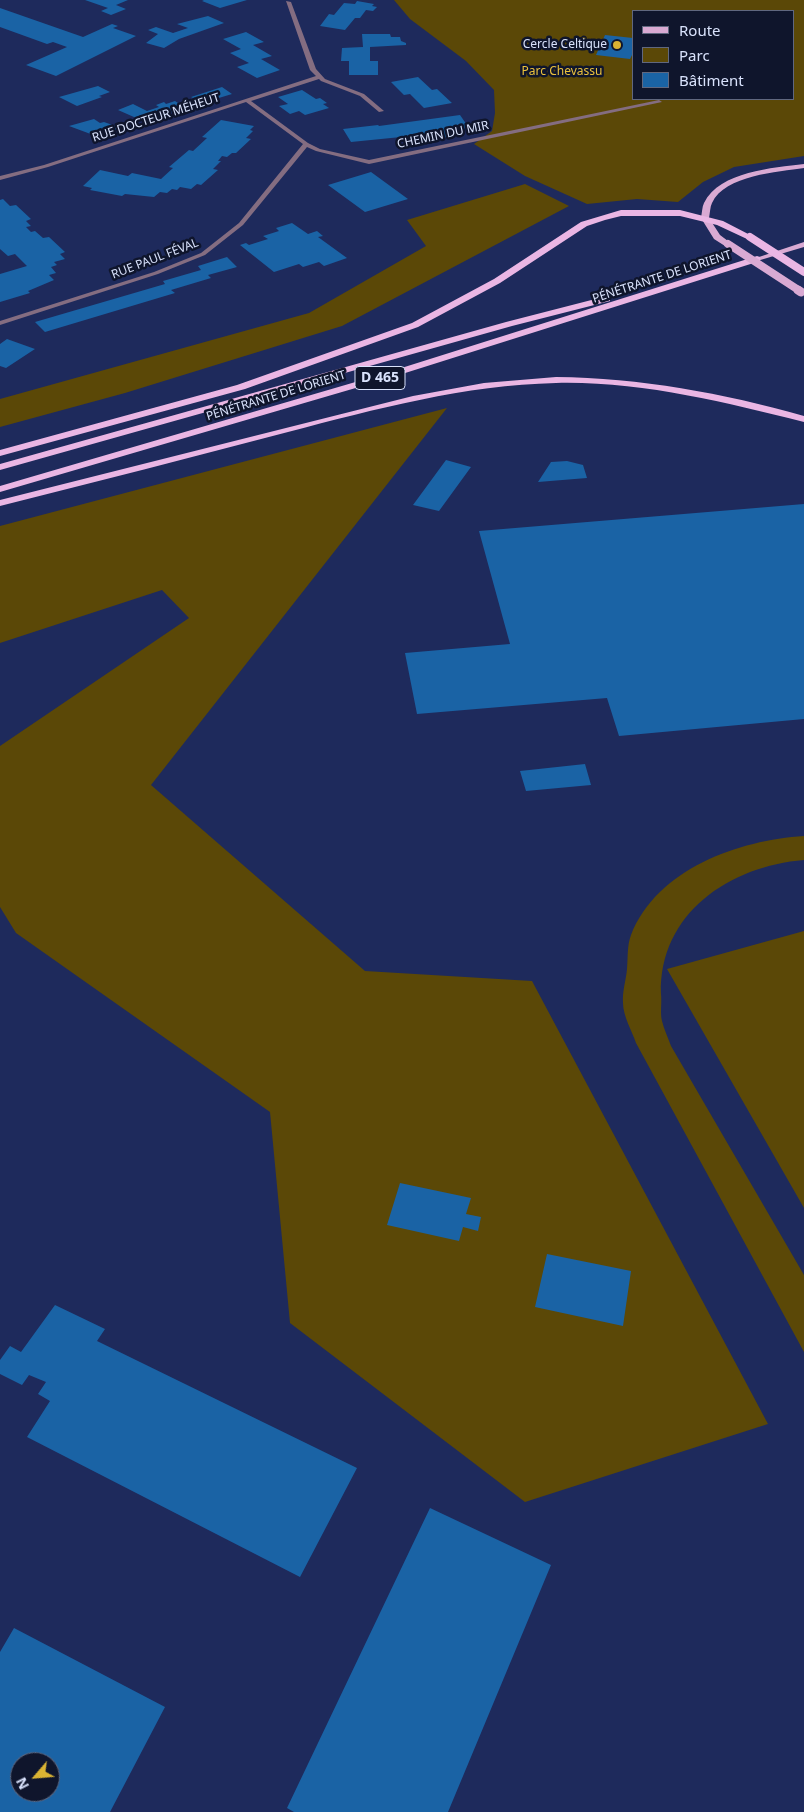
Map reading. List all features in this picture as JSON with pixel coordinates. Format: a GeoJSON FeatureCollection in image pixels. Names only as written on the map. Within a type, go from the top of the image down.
{"type":"FeatureCollection","features":[{"type":"Feature","properties":{"kind":"highway"},"geometry":{"type":"LineString","coordinates":[[0,453],[241,387],[415,325],[497,280],[584,224],[621,213],[680,213],[705,218],[750,237],[804,272]]}},
{"type":"Feature","properties":{"kind":"highway","name":"PÉNÉTRANTE DE LORIENT"},"geometry":{"type":"LineString","coordinates":[[0,467],[509,324],[757,259]]}},
{"type":"Feature","properties":{"kind":"highway","name":"PÉNÉTRANTE DE LORIENT"},"geometry":{"type":"LineString","coordinates":[[0,488],[152,446],[518,336],[757,259]]}},
{"type":"Feature","properties":{"kind":"highway"},"geometry":{"type":"LineString","coordinates":[[0,503],[348,414],[416,398],[487,385],[558,380],[662,388],[721,397],[804,419]]}},
{"type":"Feature","properties":{"kind":"main road"},"geometry":{"type":"LineString","coordinates":[[802,294],[717,237],[705,218],[708,201],[719,189],[735,179],[756,173],[804,166]]}},
{"type":"Feature","properties":{"kind":"main road","name":"PÉNÉTRANTE DE LORIENT"},"geometry":{"type":"LineString","coordinates":[[757,259],[804,244]]}},
{"type":"Feature","properties":{"kind":"street"},"geometry":{"type":"LineString","coordinates":[[288,2],[313,70],[318,77],[362,95],[381,111]]}},
{"type":"Feature","properties":{"kind":"street","name":"RUE DOCTEUR MÉHEUT"},"geometry":{"type":"LineString","coordinates":[[0,178],[46,166],[318,77]]}},
{"type":"Feature","properties":{"kind":"street","name":"CHEMIN DU MIR"},"geometry":{"type":"LineString","coordinates":[[246,100],[306,144],[331,154],[369,162],[658,102]]}},
{"type":"Feature","properties":{"kind":"street","name":"RUE PAUL FÉVAL"},"geometry":{"type":"LineString","coordinates":[[0,323],[156,273],[203,254],[241,224],[306,144]]}},
{"type":"Feature","properties":{"kind":"green space","name":"Parc Chevassu"},"geometry":{"type":"Polygon","coordinates":[[[394,0],[804,0],[804,156],[734,167],[703,182],[678,202],[637,199],[587,204],[525,176],[474,144],[492,131],[495,113],[494,90],[466,61],[410,19],[394,0]]]}},
{"type":"Feature","properties":{"kind":"green space"},"geometry":{"type":"Polygon","coordinates":[[[525,184],[569,206],[342,326],[125,393],[0,427],[0,399],[309,313],[426,246],[407,220],[525,184]]]}},
{"type":"Feature","properties":{"kind":"green space"},"geometry":{"type":"Polygon","coordinates":[[[447,408],[151,785],[365,971],[532,981],[768,1424],[525,1502],[290,1323],[270,1112],[16,933],[0,907],[0,746],[189,618],[162,590],[0,643],[0,526],[447,408]]]}},
{"type":"Feature","properties":{"kind":"green space"},"geometry":{"type":"Polygon","coordinates":[[[804,836],[804,860],[777,864],[750,872],[726,884],[704,899],[686,918],[672,940],[664,965],[661,1015],[671,1046],[804,1275],[804,1352],[636,1043],[624,1013],[623,999],[631,935],[643,912],[660,892],[680,876],[703,862],[728,852],[753,844],[804,836]]]}},
{"type":"Feature","properties":{"kind":"green space"},"geometry":{"type":"Polygon","coordinates":[[[804,931],[804,1208],[667,969],[804,931]]]}},
{"type":"Feature","properties":{"kind":"building"},"geometry":{"type":"Polygon","coordinates":[[[85,0],[128,0],[116,5],[126,9],[111,15],[101,11],[108,8],[85,0]]]}},
{"type":"Feature","properties":{"kind":"building"},"geometry":{"type":"Polygon","coordinates":[[[247,0],[220,8],[202,1],[247,0]]]}},
{"type":"Feature","properties":{"kind":"building"},"geometry":{"type":"Polygon","coordinates":[[[357,1],[374,4],[372,6],[377,7],[373,11],[366,10],[360,18],[355,18],[345,30],[320,26],[329,14],[334,15],[344,3],[355,4],[357,1]]]}},
{"type":"Feature","properties":{"kind":"building"},"geometry":{"type":"Polygon","coordinates":[[[0,8],[83,37],[112,24],[118,26],[113,28],[136,36],[56,76],[26,65],[67,47],[53,42],[47,44],[0,27],[0,8]]]}},
{"type":"Feature","properties":{"kind":"building"},"geometry":{"type":"Polygon","coordinates":[[[208,16],[224,23],[179,39],[164,48],[146,43],[158,34],[148,30],[156,27],[173,33],[188,28],[177,24],[208,16]]]}},
{"type":"Feature","properties":{"kind":"building"},"geometry":{"type":"Polygon","coordinates":[[[246,32],[264,42],[253,45],[272,56],[261,59],[280,70],[257,78],[237,67],[249,63],[230,53],[241,49],[223,39],[246,32]]]}},
{"type":"Feature","properties":{"kind":"building"},"geometry":{"type":"Polygon","coordinates":[[[362,34],[390,34],[391,37],[400,37],[401,41],[406,43],[406,45],[370,47],[370,61],[378,61],[378,75],[349,75],[349,61],[341,61],[342,48],[363,47],[362,34]]]}},
{"type":"Feature","properties":{"kind":"building","name":"Cercle Celtique"},"geometry":{"type":"Polygon","coordinates":[[[605,35],[632,38],[632,55],[630,59],[596,55],[605,35]]]}},
{"type":"Feature","properties":{"kind":"building"},"geometry":{"type":"Polygon","coordinates":[[[418,77],[432,90],[437,89],[452,103],[424,108],[410,94],[404,95],[391,82],[418,77]]]}},
{"type":"Feature","properties":{"kind":"building"},"geometry":{"type":"Polygon","coordinates":[[[98,86],[110,92],[77,106],[59,97],[98,86]]]}},
{"type":"Feature","properties":{"kind":"building"},"geometry":{"type":"Polygon","coordinates":[[[222,87],[232,94],[143,121],[118,110],[133,104],[147,111],[159,107],[156,105],[164,102],[166,104],[175,101],[181,105],[197,100],[191,97],[222,87]]]}},
{"type":"Feature","properties":{"kind":"building"},"geometry":{"type":"Polygon","coordinates":[[[302,90],[316,99],[320,98],[327,103],[323,104],[329,108],[305,115],[299,111],[290,114],[279,106],[288,104],[278,97],[302,90]]]}},
{"type":"Feature","properties":{"kind":"building"},"geometry":{"type":"Polygon","coordinates":[[[460,115],[469,128],[445,131],[448,137],[424,140],[421,135],[351,142],[343,129],[379,126],[460,115]]]}},
{"type":"Feature","properties":{"kind":"building"},"geometry":{"type":"Polygon","coordinates":[[[94,119],[100,123],[104,122],[121,128],[96,136],[69,126],[94,119]]]}},
{"type":"Feature","properties":{"kind":"building"},"geometry":{"type":"Polygon","coordinates":[[[221,120],[254,126],[250,130],[253,131],[246,138],[251,139],[236,153],[232,153],[227,157],[222,156],[218,161],[221,161],[213,169],[218,170],[201,185],[197,184],[191,189],[180,187],[177,190],[172,189],[167,193],[160,192],[154,197],[125,194],[122,196],[90,190],[92,188],[83,186],[100,170],[128,176],[132,173],[161,179],[173,168],[169,167],[189,150],[193,151],[207,138],[202,137],[221,120]]]}},
{"type":"Feature","properties":{"kind":"building"},"geometry":{"type":"Polygon","coordinates":[[[371,172],[408,199],[365,212],[328,185],[371,172]]]}},
{"type":"Feature","properties":{"kind":"building"},"geometry":{"type":"Polygon","coordinates":[[[3,199],[10,206],[16,205],[31,219],[26,221],[31,226],[26,227],[31,232],[35,231],[43,238],[49,237],[65,252],[60,254],[65,259],[54,262],[57,265],[51,267],[56,273],[49,275],[54,280],[28,291],[30,293],[0,302],[0,274],[27,266],[15,254],[8,256],[0,249],[0,200],[3,199]]]}},
{"type":"Feature","properties":{"kind":"building"},"geometry":{"type":"Polygon","coordinates":[[[292,223],[308,234],[317,231],[323,236],[318,237],[347,258],[324,266],[319,262],[303,267],[299,264],[274,272],[240,245],[246,243],[249,245],[268,239],[263,236],[279,231],[276,228],[292,223]]]}},
{"type":"Feature","properties":{"kind":"building"},"geometry":{"type":"Polygon","coordinates":[[[227,257],[237,267],[208,275],[211,278],[171,290],[175,293],[45,332],[35,322],[165,284],[163,281],[201,270],[198,266],[227,257]]]}},
{"type":"Feature","properties":{"kind":"building"},"geometry":{"type":"Polygon","coordinates":[[[7,339],[35,349],[6,368],[0,366],[0,344],[7,339]]]}},
{"type":"Feature","properties":{"kind":"building"},"geometry":{"type":"Polygon","coordinates":[[[446,460],[471,467],[439,511],[413,505],[446,460]]]}},
{"type":"Feature","properties":{"kind":"building"},"geometry":{"type":"Polygon","coordinates":[[[567,461],[583,465],[587,478],[538,482],[551,462],[567,461]]]}},
{"type":"Feature","properties":{"kind":"building"},"geometry":{"type":"Polygon","coordinates":[[[804,504],[804,719],[619,736],[607,698],[417,714],[405,653],[510,644],[479,531],[804,504]]]}},
{"type":"Feature","properties":{"kind":"building"},"geometry":{"type":"Polygon","coordinates":[[[585,764],[591,785],[526,791],[520,771],[585,764]]]}},
{"type":"Feature","properties":{"kind":"building"},"geometry":{"type":"Polygon","coordinates":[[[400,1183],[471,1198],[466,1214],[481,1217],[478,1231],[463,1227],[459,1241],[387,1225],[400,1183]]]}},
{"type":"Feature","properties":{"kind":"building"},"geometry":{"type":"Polygon","coordinates":[[[547,1254],[631,1271],[623,1326],[535,1307],[547,1254]]]}},
{"type":"Feature","properties":{"kind":"building"},"geometry":{"type":"Polygon","coordinates":[[[55,1305],[105,1329],[97,1341],[357,1468],[300,1577],[27,1437],[50,1401],[38,1394],[46,1382],[29,1375],[22,1385],[0,1374],[0,1360],[10,1346],[21,1352],[55,1305]]]}},
{"type":"Feature","properties":{"kind":"building"},"geometry":{"type":"Polygon","coordinates":[[[430,1508],[551,1565],[448,1812],[294,1812],[287,1808],[430,1508]]]}},
{"type":"Feature","properties":{"kind":"building"},"geometry":{"type":"Polygon","coordinates":[[[14,1628],[165,1707],[110,1812],[0,1812],[0,1652],[14,1628]]]}},
{"type":"Feature","properties":{"kind":"place","name":"Cercle Celtique"},"geometry":{"type":"Point","coordinates":[617,45]}}]}
